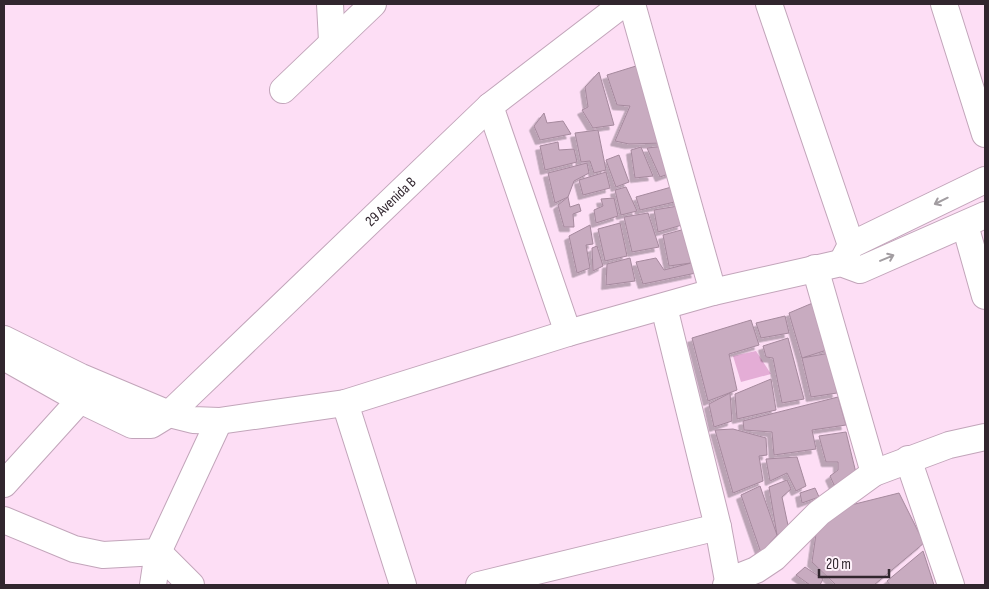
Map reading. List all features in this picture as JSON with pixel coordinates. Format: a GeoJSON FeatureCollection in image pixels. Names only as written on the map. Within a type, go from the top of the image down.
{"type":"FeatureCollection","features":[{"type":"Feature","properties":{"kind":"street"},"geometry":{"type":"LineString","coordinates":[[330,4],[332,41]]}},
{"type":"Feature","properties":{"kind":"street"},"geometry":{"type":"LineString","coordinates":[[283,90],[332,41],[373,4]]}},
{"type":"Feature","properties":{"kind":"street","name":"29 Avenida B"},"geometry":{"type":"LineString","coordinates":[[4,357],[80,400],[132,425],[151,425],[169,414],[490,106],[623,4]]}},
{"type":"Feature","properties":{"kind":"street"},"geometry":{"type":"LineString","coordinates":[[632,4],[713,292]]}},
{"type":"Feature","properties":{"kind":"street"},"geometry":{"type":"LineString","coordinates":[[769,4],[846,254],[860,270],[975,220],[985,296]]}},
{"type":"Feature","properties":{"kind":"street"},"geometry":{"type":"LineString","coordinates":[[944,4],[985,134]]}},
{"type":"Feature","properties":{"kind":"street"},"geometry":{"type":"LineString","coordinates":[[490,106],[568,333]]}},
{"type":"Feature","properties":{"kind":"street"},"geometry":{"type":"LineString","coordinates":[[4,338],[81,378],[169,414],[193,420],[219,421],[345,403],[568,333],[713,292],[815,268],[846,254],[985,180]]}},
{"type":"Feature","properties":{"kind":"street"},"geometry":{"type":"LineString","coordinates":[[815,268],[874,473]]}},
{"type":"Feature","properties":{"kind":"street"},"geometry":{"type":"LineString","coordinates":[[664,306],[718,527],[727,583],[756,570],[774,558],[819,513],[874,473],[949,445],[985,437]]}},
{"type":"Feature","properties":{"kind":"street"},"geometry":{"type":"LineString","coordinates":[[4,484],[80,400]]}},
{"type":"Feature","properties":{"kind":"street"},"geometry":{"type":"LineString","coordinates":[[345,403],[403,585]]}},
{"type":"Feature","properties":{"kind":"street"},"geometry":{"type":"LineString","coordinates":[[153,585],[158,552],[219,421]]}},
{"type":"Feature","properties":{"kind":"street"},"geometry":{"type":"LineString","coordinates":[[908,459],[951,585]]}},
{"type":"Feature","properties":{"kind":"street"},"geometry":{"type":"LineString","coordinates":[[4,520],[74,549],[103,555],[158,552],[191,585]]}},
{"type":"Feature","properties":{"kind":"street"},"geometry":{"type":"LineString","coordinates":[[479,585],[718,527]]}},
{"type":"Feature","properties":{"kind":"shaded area"},"geometry":{"type":"Polygon","coordinates":[[[756,351],[771,374],[741,382],[733,356],[756,351]]]}},
{"type":"Feature","properties":{"kind":"building"},"geometry":{"type":"Polygon","coordinates":[[[636,66],[663,143],[629,144],[615,141],[630,106],[617,105],[607,75],[636,66]]]}},
{"type":"Feature","properties":{"kind":"building"},"geometry":{"type":"Polygon","coordinates":[[[599,72],[614,125],[593,128],[582,110],[588,107],[585,87],[599,72]]]}},
{"type":"Feature","properties":{"kind":"building"},"geometry":{"type":"Polygon","coordinates":[[[544,113],[547,123],[563,121],[571,134],[540,140],[534,126],[544,113]]]}},
{"type":"Feature","properties":{"kind":"building"},"geometry":{"type":"Polygon","coordinates":[[[598,130],[606,170],[594,173],[590,161],[581,162],[575,133],[598,130]]]}},
{"type":"Feature","properties":{"kind":"building"},"geometry":{"type":"Polygon","coordinates":[[[558,142],[559,150],[574,149],[577,162],[545,170],[540,146],[558,142]]]}},
{"type":"Feature","properties":{"kind":"building"},"geometry":{"type":"Polygon","coordinates":[[[666,146],[671,173],[660,177],[647,148],[666,146]]]}},
{"type":"Feature","properties":{"kind":"building"},"geometry":{"type":"Polygon","coordinates":[[[641,147],[653,176],[635,178],[631,150],[641,147]]]}},
{"type":"Feature","properties":{"kind":"building"},"geometry":{"type":"Polygon","coordinates":[[[619,155],[629,182],[616,187],[606,160],[619,155]]]}},
{"type":"Feature","properties":{"kind":"building"},"geometry":{"type":"Polygon","coordinates":[[[587,163],[589,173],[574,181],[568,197],[555,203],[548,173],[587,163]]]}},
{"type":"Feature","properties":{"kind":"building"},"geometry":{"type":"Polygon","coordinates":[[[606,172],[610,188],[583,195],[579,180],[606,172]]]}},
{"type":"Feature","properties":{"kind":"building"},"geometry":{"type":"Polygon","coordinates":[[[675,186],[679,201],[640,210],[636,197],[675,186]]]}},
{"type":"Feature","properties":{"kind":"building"},"geometry":{"type":"Polygon","coordinates":[[[626,187],[637,211],[621,215],[615,190],[626,187]]]}},
{"type":"Feature","properties":{"kind":"building"},"geometry":{"type":"Polygon","coordinates":[[[568,197],[570,207],[579,204],[581,211],[573,214],[574,227],[564,227],[558,205],[568,197]]]}},
{"type":"Feature","properties":{"kind":"building"},"geometry":{"type":"Polygon","coordinates":[[[614,198],[618,216],[596,223],[594,210],[603,206],[601,199],[614,198]]]}},
{"type":"Feature","properties":{"kind":"building"},"geometry":{"type":"Polygon","coordinates":[[[678,206],[682,225],[658,232],[654,210],[678,206]]]}},
{"type":"Feature","properties":{"kind":"building"},"geometry":{"type":"Polygon","coordinates":[[[648,213],[659,247],[632,252],[624,217],[648,213]]]}},
{"type":"Feature","properties":{"kind":"building"},"geometry":{"type":"Polygon","coordinates":[[[620,223],[627,256],[605,261],[598,229],[620,223]]]}},
{"type":"Feature","properties":{"kind":"building"},"geometry":{"type":"Polygon","coordinates":[[[590,225],[593,244],[586,245],[590,268],[577,273],[569,236],[590,225]]]}},
{"type":"Feature","properties":{"kind":"building"},"geometry":{"type":"Polygon","coordinates":[[[685,229],[691,263],[669,266],[663,235],[685,229]]]}},
{"type":"Feature","properties":{"kind":"building"},"geometry":{"type":"Polygon","coordinates":[[[597,246],[603,266],[593,271],[592,248],[597,246]]]}},
{"type":"Feature","properties":{"kind":"building"},"geometry":{"type":"Polygon","coordinates":[[[630,258],[635,281],[606,285],[607,264],[630,258]]]}},
{"type":"Feature","properties":{"kind":"building"},"geometry":{"type":"Polygon","coordinates":[[[656,258],[664,270],[691,263],[696,273],[643,284],[636,262],[656,258]]]}},
{"type":"Feature","properties":{"kind":"building"},"geometry":{"type":"Polygon","coordinates":[[[815,302],[830,349],[802,358],[789,313],[815,302]]]}},
{"type":"Feature","properties":{"kind":"building"},"geometry":{"type":"Polygon","coordinates":[[[785,316],[789,333],[761,338],[756,323],[785,316]]]}},
{"type":"Feature","properties":{"kind":"building"},"geometry":{"type":"Polygon","coordinates":[[[751,320],[759,345],[729,354],[737,390],[708,401],[692,338],[751,320]]]}},
{"type":"Feature","properties":{"kind":"building"},"geometry":{"type":"Polygon","coordinates":[[[788,338],[804,399],[782,403],[773,358],[766,357],[763,346],[788,338]]]}},
{"type":"Feature","properties":{"kind":"building"},"geometry":{"type":"Polygon","coordinates":[[[830,353],[837,393],[811,397],[802,358],[830,353]]]}},
{"type":"Feature","properties":{"kind":"building"},"geometry":{"type":"Polygon","coordinates":[[[771,379],[776,410],[737,419],[735,394],[771,379]]]}},
{"type":"Feature","properties":{"kind":"building"},"geometry":{"type":"Polygon","coordinates":[[[730,393],[732,421],[714,427],[709,404],[730,393]]]}},
{"type":"Feature","properties":{"kind":"building"},"geometry":{"type":"Polygon","coordinates":[[[838,397],[846,425],[812,430],[816,449],[774,455],[772,432],[744,430],[743,421],[838,397]]]}},
{"type":"Feature","properties":{"kind":"building"},"geometry":{"type":"Polygon","coordinates":[[[733,429],[766,438],[767,455],[759,456],[763,481],[733,493],[715,430],[733,429]]]}},
{"type":"Feature","properties":{"kind":"building"},"geometry":{"type":"Polygon","coordinates":[[[846,432],[857,477],[834,485],[830,476],[838,470],[838,462],[826,462],[819,436],[846,432]]]}},
{"type":"Feature","properties":{"kind":"building"},"geometry":{"type":"Polygon","coordinates":[[[797,457],[806,486],[796,491],[787,473],[770,481],[766,459],[797,457]]]}},
{"type":"Feature","properties":{"kind":"building"},"geometry":{"type":"Polygon","coordinates":[[[787,480],[791,489],[782,497],[789,530],[777,535],[769,487],[787,480]]]}},
{"type":"Feature","properties":{"kind":"building"},"geometry":{"type":"Polygon","coordinates":[[[760,486],[777,535],[761,553],[741,495],[760,486]]]}},
{"type":"Feature","properties":{"kind":"building"},"geometry":{"type":"Polygon","coordinates":[[[815,488],[819,497],[802,503],[800,493],[815,488]]]}},
{"type":"Feature","properties":{"kind":"building"},"geometry":{"type":"Polygon","coordinates":[[[899,493],[924,543],[874,585],[836,585],[812,562],[819,513],[899,493]]]}},
{"type":"Feature","properties":{"kind":"building"},"geometry":{"type":"Polygon","coordinates":[[[923,551],[934,585],[890,585],[887,581],[923,551]]]}},
{"type":"Feature","properties":{"kind":"building"},"geometry":{"type":"Polygon","coordinates":[[[805,567],[823,579],[820,585],[810,585],[796,575],[805,567]]]}}]}
